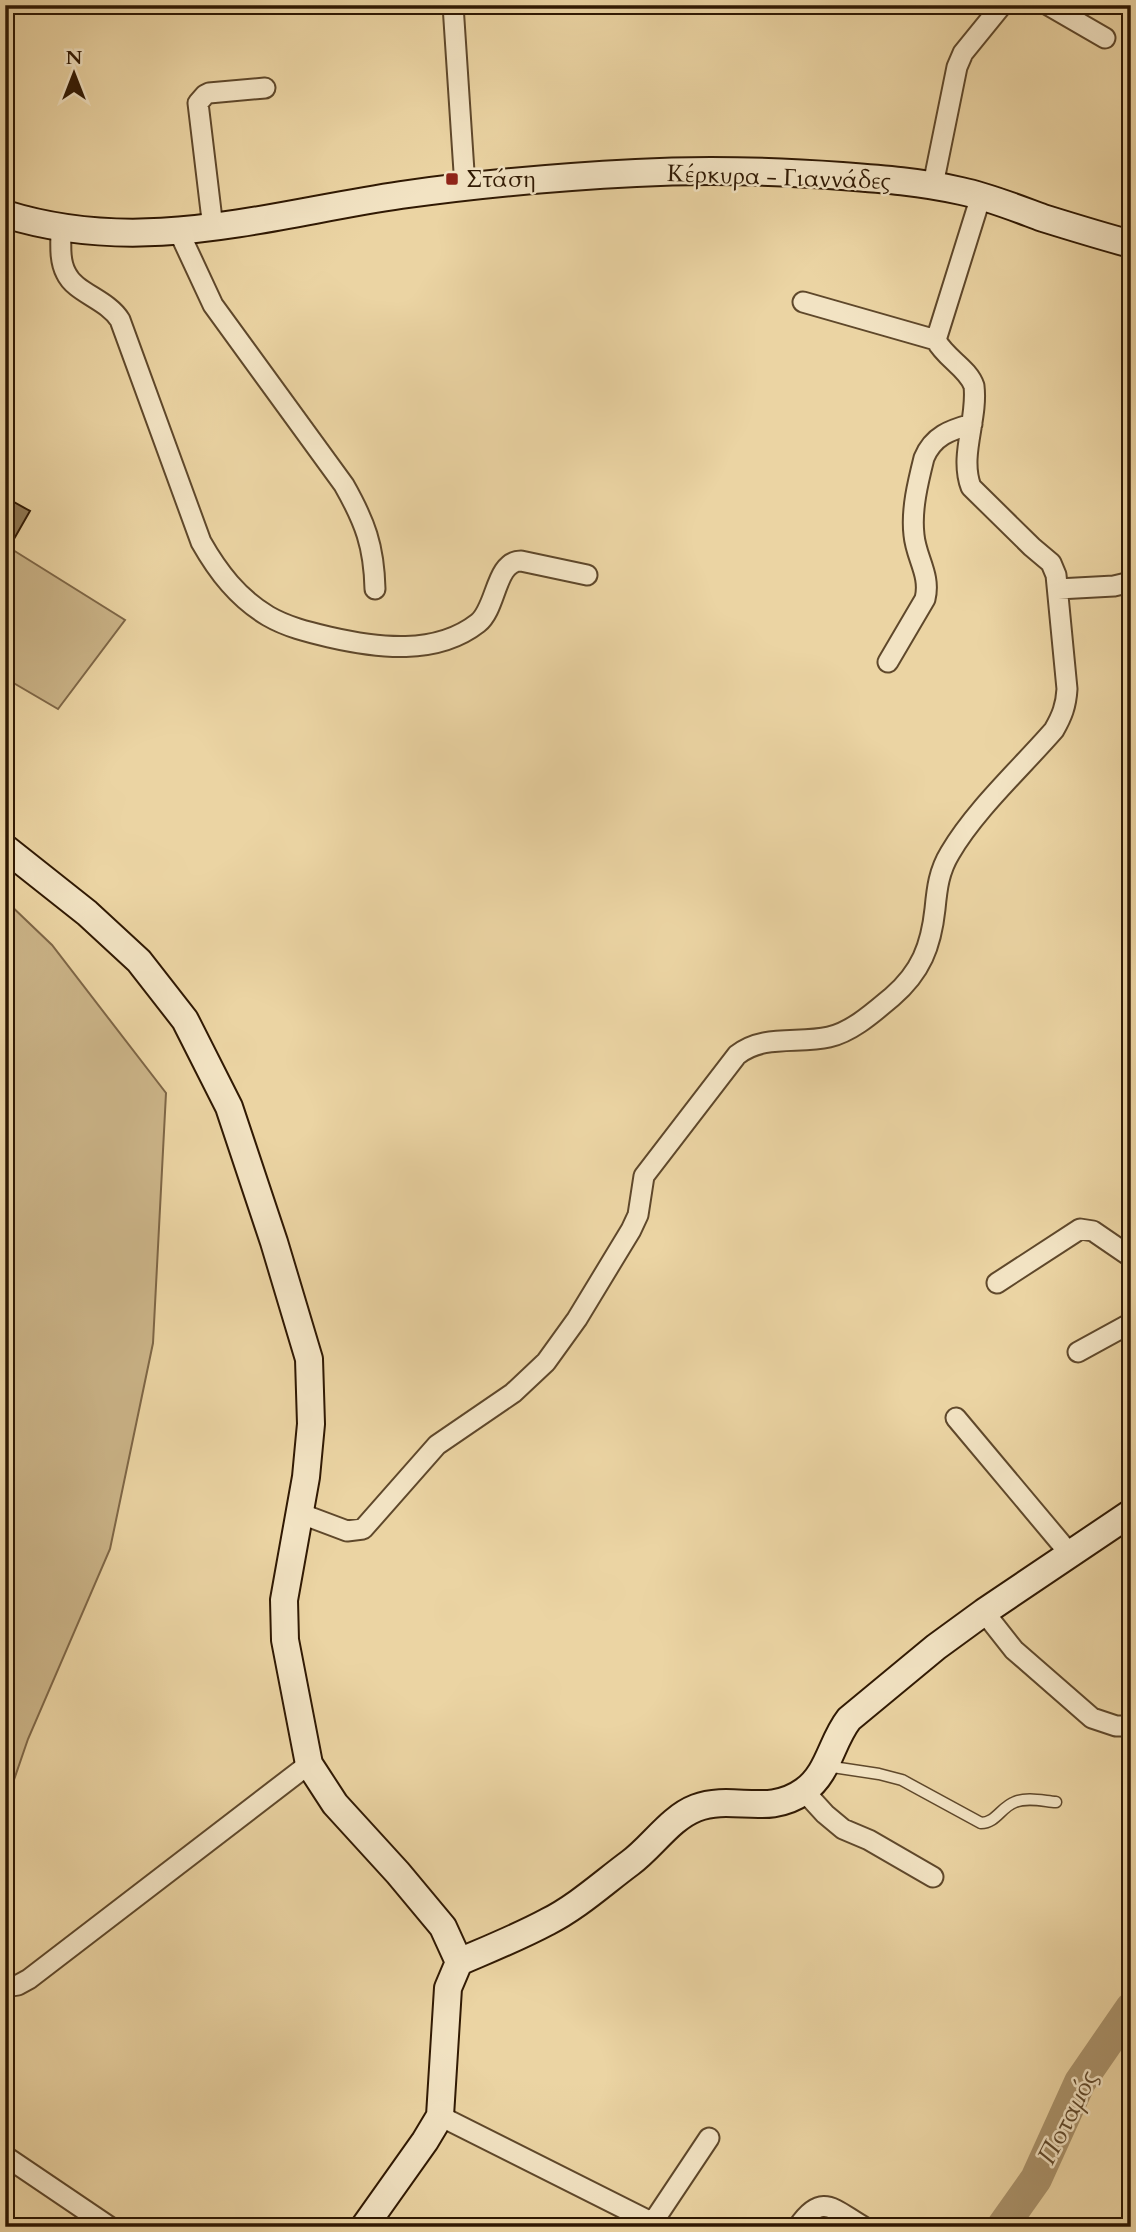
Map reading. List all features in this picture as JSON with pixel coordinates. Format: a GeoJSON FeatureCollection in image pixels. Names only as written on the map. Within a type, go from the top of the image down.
{"type":"FeatureCollection","features":[{"type":"Feature","properties":{"kind":"street"},"geometry":{"type":"LineString","coordinates":[[453,5],[465,187]]}},
{"type":"Feature","properties":{"kind":"street"},"geometry":{"type":"LineString","coordinates":[[933,186],[957,67],[963,53],[1002,5]]}},
{"type":"Feature","properties":{"kind":"street"},"geometry":{"type":"LineString","coordinates":[[1048,5],[1105,38]]}},
{"type":"Feature","properties":{"kind":"street"},"geometry":{"type":"LineString","coordinates":[[212,228],[198,103],[209,93],[265,88]]}},
{"type":"Feature","properties":{"kind":"street","name":"Κέρκυρα - Γιαννάδες"},"geometry":{"type":"LineString","coordinates":[[5,214],[61,228],[122,234],[179,232],[465,187],[633,173],[740,170],[882,179],[933,186],[981,196],[1131,244]]}},
{"type":"Feature","properties":{"kind":"street"},"geometry":{"type":"LineString","coordinates":[[299,1513],[348,1531],[363,1529],[437,1445],[513,1393],[546,1362],[578,1319],[631,1230],[638,1215],[644,1176],[737,1055],[764,1042],[832,1037],[852,1027],[914,975],[928,945],[937,881],[950,853],[970,823],[1054,730],[1062,716],[1067,689],[1056,575],[1051,563],[971,487],[966,474],[975,395],[971,378],[941,351],[936,340],[981,196]]}},
{"type":"Feature","properties":{"kind":"street"},"geometry":{"type":"LineString","coordinates":[[61,228],[61,256],[71,281],[104,302],[114,310],[120,320],[201,542],[214,566],[235,591],[269,617],[301,631],[362,645],[427,645],[460,634],[482,619],[490,607],[504,571],[511,563],[521,561],[587,575]]}},
{"type":"Feature","properties":{"kind":"street"},"geometry":{"type":"LineString","coordinates":[[179,232],[213,305],[344,485],[363,517],[372,543],[375,589]]}},
{"type":"Feature","properties":{"kind":"street"},"geometry":{"type":"LineString","coordinates":[[803,302],[936,340]]}},
{"type":"Feature","properties":{"kind":"street"},"geometry":{"type":"LineString","coordinates":[[888,662],[925,599],[928,588],[926,572],[915,547],[913,531],[924,458],[928,447],[937,438],[972,424]]}},
{"type":"Feature","properties":{"kind":"street"},"geometry":{"type":"LineString","coordinates":[[1058,589],[1114,586],[1131,582]]}},
{"type":"Feature","properties":{"kind":"street"},"geometry":{"type":"LineString","coordinates":[[5,848],[87,913],[139,961],[185,1020],[229,1107],[282,1267],[309,1359],[311,1424],[284,1600],[285,1640],[309,1764],[335,1804],[443,1927],[459,1962]]}},
{"type":"Feature","properties":{"kind":"street"},"geometry":{"type":"LineString","coordinates":[[997,1283],[1080,1229],[1093,1231],[1131,1257]]}},
{"type":"Feature","properties":{"kind":"street"},"geometry":{"type":"LineString","coordinates":[[1078,1352],[1131,1323]]}},
{"type":"Feature","properties":{"kind":"street"},"geometry":{"type":"LineString","coordinates":[[956,1418],[1070,1554]]}},
{"type":"Feature","properties":{"kind":"street"},"geometry":{"type":"LineString","coordinates":[[364,2227],[440,2116],[448,1988],[459,1962],[549,1922],[638,1857],[679,1818],[695,1808],[721,1803],[761,1806],[777,1804],[804,1791],[820,1777],[838,1734],[849,1719],[936,1647],[1131,1513]]}},
{"type":"Feature","properties":{"kind":"street"},"geometry":{"type":"LineString","coordinates":[[985,1612],[1014,1650],[1092,1718],[1116,1726],[1131,1726]]}},
{"type":"Feature","properties":{"kind":"street"},"geometry":{"type":"LineString","coordinates":[[5,1987],[18,1985],[29,1979],[309,1764]]}},
{"type":"Feature","properties":{"kind":"street"},"geometry":{"type":"LineString","coordinates":[[804,1791],[843,1829],[869,1840],[933,1877]]}},
{"type":"Feature","properties":{"kind":"street"},"geometry":{"type":"LineString","coordinates":[[440,2116],[657,2224],[709,2138]]}},
{"type":"Feature","properties":{"kind":"street"},"geometry":{"type":"LineString","coordinates":[[5,2157],[110,2227]]}},
{"type":"Feature","properties":{"kind":"street"},"geometry":{"type":"LineString","coordinates":[[797,2227],[810,2210],[820,2206],[830,2208],[864,2227]]}},
{"type":"Feature","properties":{"kind":"lane"},"geometry":{"type":"LineString","coordinates":[[825,1766],[902,1780],[981,1823],[991,1821],[1004,1808],[1020,1800],[1056,1802]]}},
{"type":"Feature","properties":{"kind":"shaded area"},"geometry":{"type":"Polygon","coordinates":[[[5,545],[125,620],[58,709],[5,678],[5,545]]]}},
{"type":"Feature","properties":{"kind":"shaded area"},"geometry":{"type":"Polygon","coordinates":[[[5,900],[52,945],[166,1093],[153,1343],[110,1549],[28,1739],[5,1806],[5,900]]]}},
{"type":"Feature","properties":{"kind":"building"},"geometry":{"type":"Polygon","coordinates":[[[5,497],[30,511],[14,539],[5,534],[5,497]]]}},
{"type":"Feature","properties":{"kind":"waterway","name":"Ποταμός"},"geometry":{"type":"LineString","coordinates":[[1002,2227],[1036,2179],[1080,2082],[1131,2008]]}},
{"type":"Feature","properties":{"kind":"place","name":"Στάση"},"geometry":{"type":"Point","coordinates":[452,179]}}]}
